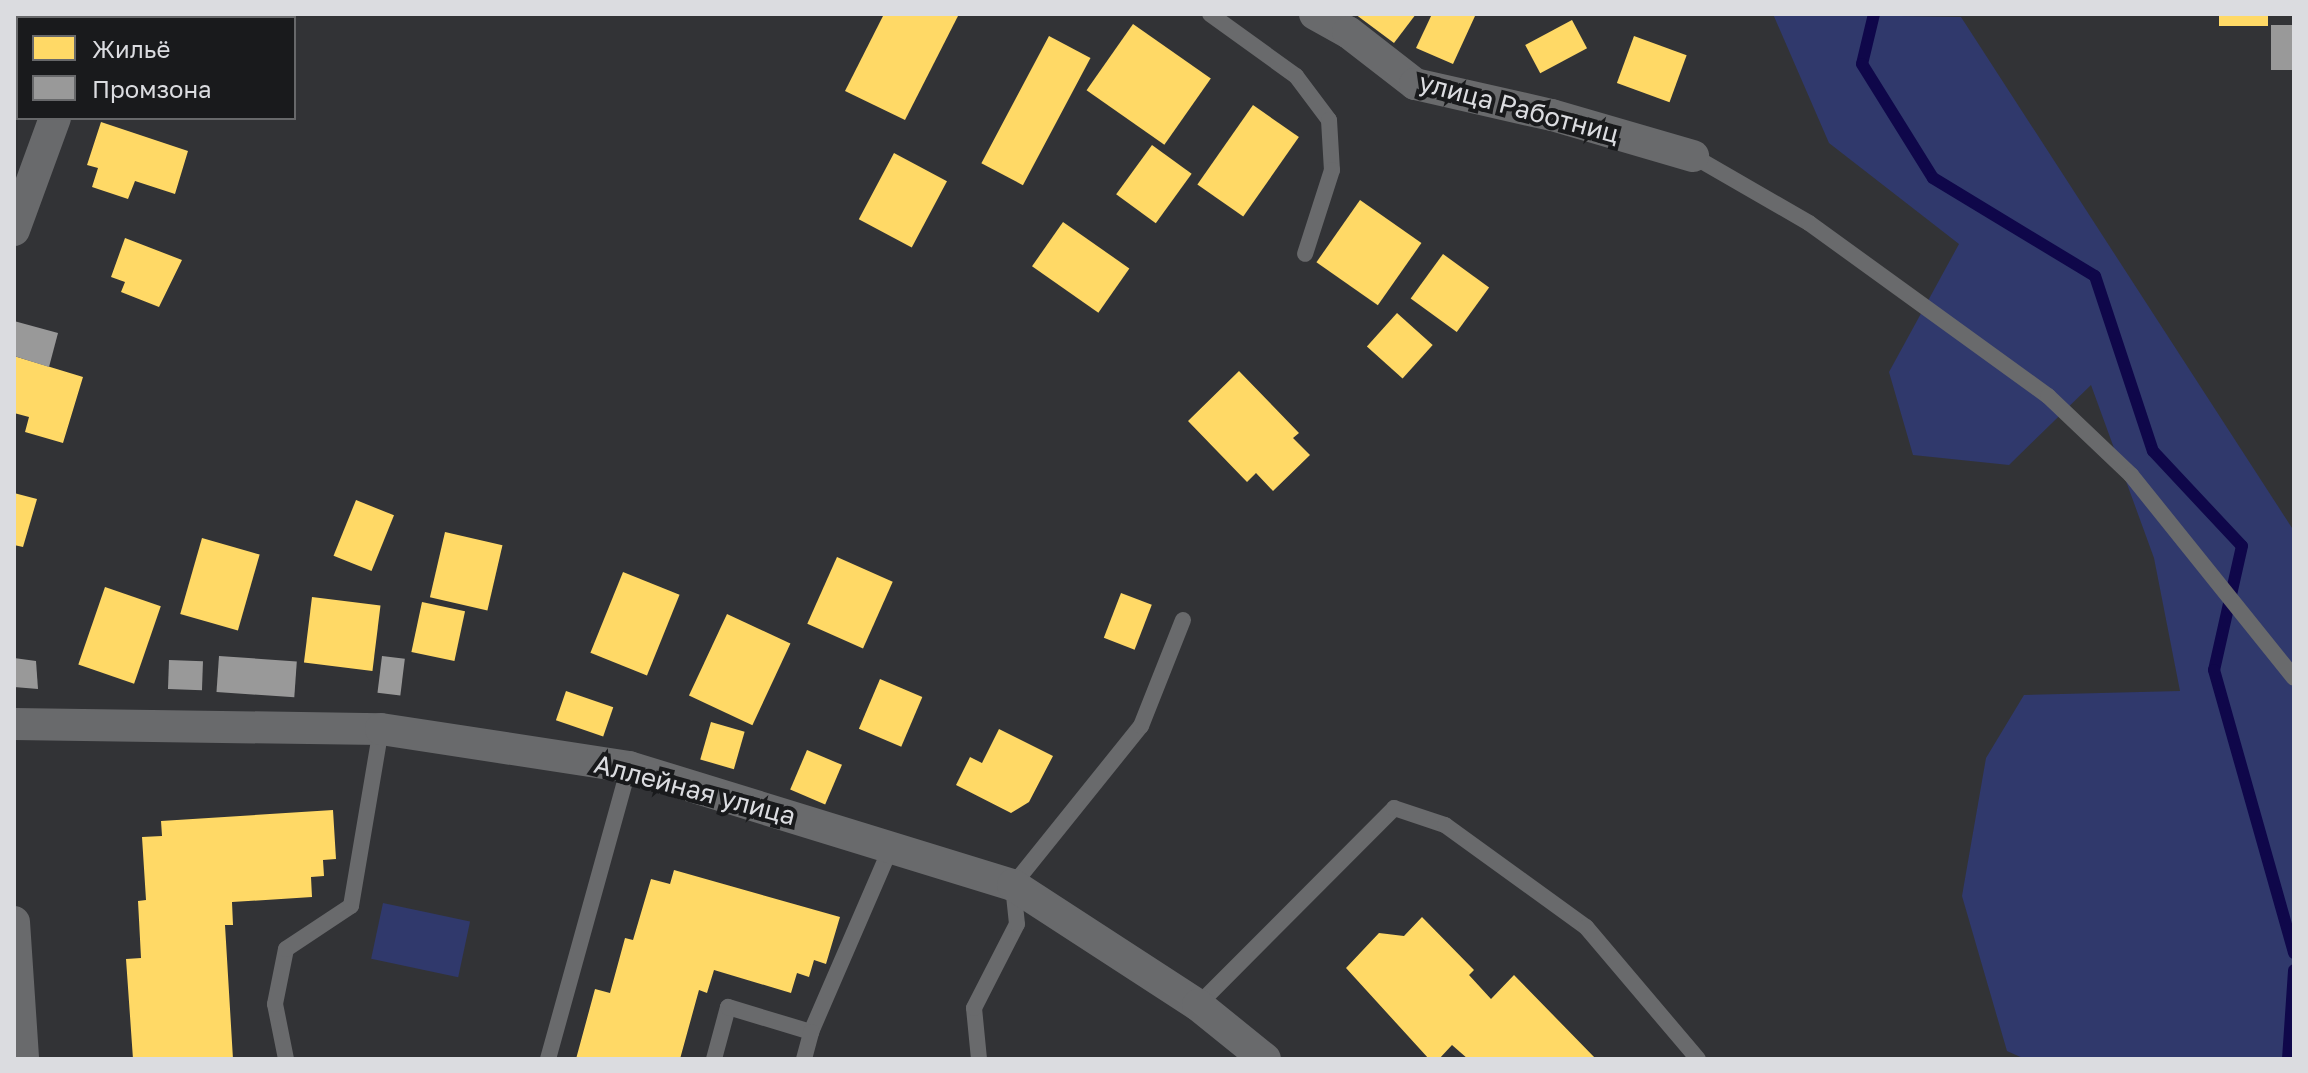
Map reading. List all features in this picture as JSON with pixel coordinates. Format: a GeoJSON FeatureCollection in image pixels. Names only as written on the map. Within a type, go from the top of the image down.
{"type":"FeatureCollection","features":[{"type":"Feature","properties":{"kind":"street","name":"улица Работниц"},"geometry":{"type":"LineString","coordinates":[[1315,14],[1348,32],[1415,84],[1552,115],[1693,156]]}},
{"type":"Feature","properties":{"kind":"street"},"geometry":{"type":"LineString","coordinates":[[14,230],[54,120]]}},
{"type":"Feature","properties":{"kind":"street","name":"Аллейная улица"},"geometry":{"type":"LineString","coordinates":[[14,724],[381,729],[629,767],[892,845],[1013,885],[1198,1005],[1265,1059]]}},
{"type":"Feature","properties":{"kind":"street"},"geometry":{"type":"LineString","coordinates":[[14,922],[23,1059]]}},
{"type":"Feature","properties":{"kind":"lane"},"geometry":{"type":"LineString","coordinates":[[1210,14],[1296,76],[1329,120],[1332,170],[1305,254]]}},
{"type":"Feature","properties":{"kind":"lane"},"geometry":{"type":"LineString","coordinates":[[1693,156],[1809,223],[2048,396],[2131,475],[2294,678]]}},
{"type":"Feature","properties":{"kind":"lane"},"geometry":{"type":"LineString","coordinates":[[979,1059],[974,1008],[1017,924],[1013,885],[1141,726],[1183,620]]}},
{"type":"Feature","properties":{"kind":"lane"},"geometry":{"type":"LineString","coordinates":[[286,1059],[275,1004],[286,949],[351,906],[381,729]]}},
{"type":"Feature","properties":{"kind":"lane"},"geometry":{"type":"LineString","coordinates":[[548,1059],[629,767]]}},
{"type":"Feature","properties":{"kind":"lane"},"geometry":{"type":"LineString","coordinates":[[1198,1005],[1394,808],[1445,825],[1586,927],[1698,1059]]}},
{"type":"Feature","properties":{"kind":"lane"},"geometry":{"type":"LineString","coordinates":[[804,1059],[811,1032],[892,845]]}},
{"type":"Feature","properties":{"kind":"lane"},"geometry":{"type":"LineString","coordinates":[[714,1059],[728,1007],[811,1032]]}},
{"type":"Feature","properties":{"kind":"shaded area"},"geometry":{"type":"Polygon","coordinates":[[[1773,14],[1961,17],[2294,531],[2294,1059],[2025,1059],[2007,1051],[1962,896],[1986,758],[2024,695],[2180,691],[2154,558],[2091,385],[2009,465],[1913,455],[1889,372],[1959,244],[1829,143],[1773,14]]]}},
{"type":"Feature","properties":{"kind":"shaded area"},"geometry":{"type":"Polygon","coordinates":[[[383,903],[470,922],[458,977],[371,959],[383,903]]]}},
{"type":"Feature","properties":{"kind":"building: Жильё"},"geometry":{"type":"Polygon","coordinates":[[[14,14],[67,14],[66,16],[14,14]]]}},
{"type":"Feature","properties":{"kind":"building: Жильё"},"geometry":{"type":"Polygon","coordinates":[[[150,14],[197,14],[172,16],[150,14]]]}},
{"type":"Feature","properties":{"kind":"building: Жильё"},"geometry":{"type":"Polygon","coordinates":[[[884,14],[959,14],[905,120],[845,91],[884,14]]]}},
{"type":"Feature","properties":{"kind":"building: Жильё"},"geometry":{"type":"Polygon","coordinates":[[[1355,14],[1416,14],[1394,43],[1355,14]]]}},
{"type":"Feature","properties":{"kind":"building: Жильё"},"geometry":{"type":"Polygon","coordinates":[[[1432,14],[1475,16],[1453,64],[1416,48],[1432,14]]]}},
{"type":"Feature","properties":{"kind":"building: Жильё"},"geometry":{"type":"Polygon","coordinates":[[[2219,14],[2268,14],[2268,26],[2219,26],[2219,14]]]}},
{"type":"Feature","properties":{"kind":"building: Жильё"},"geometry":{"type":"Polygon","coordinates":[[[1572,20],[1587,48],[1540,73],[1525,45],[1572,20]]]}},
{"type":"Feature","properties":{"kind":"building: Жильё"},"geometry":{"type":"Polygon","coordinates":[[[1133,24],[1211,78],[1164,145],[1087,90],[1133,24]]]}},
{"type":"Feature","properties":{"kind":"building: Жильё"},"geometry":{"type":"Polygon","coordinates":[[[1049,36],[1090,58],[1023,185],[981,163],[1049,36]]]}},
{"type":"Feature","properties":{"kind":"building: Жильё"},"geometry":{"type":"Polygon","coordinates":[[[1634,36],[1687,55],[1670,102],[1617,83],[1634,36]]]}},
{"type":"Feature","properties":{"kind":"building: Жильё"},"geometry":{"type":"Polygon","coordinates":[[[1253,105],[1299,137],[1243,217],[1197,184],[1253,105]]]}},
{"type":"Feature","properties":{"kind":"building: Жильё"},"geometry":{"type":"Polygon","coordinates":[[[101,122],[188,151],[175,194],[135,181],[128,199],[92,187],[98,168],[87,165],[101,122]]]}},
{"type":"Feature","properties":{"kind":"building: Жильё"},"geometry":{"type":"Polygon","coordinates":[[[1152,145],[1192,174],[1156,223],[1116,194],[1152,145]]]}},
{"type":"Feature","properties":{"kind":"building: Жильё"},"geometry":{"type":"Polygon","coordinates":[[[894,153],[947,181],[912,247],[859,219],[894,153]]]}},
{"type":"Feature","properties":{"kind":"building: Жильё"},"geometry":{"type":"Polygon","coordinates":[[[1360,200],[1421,243],[1378,305],[1316,262],[1360,200]]]}},
{"type":"Feature","properties":{"kind":"building: Жильё"},"geometry":{"type":"Polygon","coordinates":[[[1063,222],[1129,268],[1098,313],[1032,266],[1063,222]]]}},
{"type":"Feature","properties":{"kind":"building: Жильё"},"geometry":{"type":"Polygon","coordinates":[[[125,238],[182,260],[159,307],[121,292],[125,282],[111,277],[125,238]]]}},
{"type":"Feature","properties":{"kind":"building: Жильё"},"geometry":{"type":"Polygon","coordinates":[[[1443,254],[1489,288],[1457,332],[1411,298],[1443,254]]]}},
{"type":"Feature","properties":{"kind":"building: Жильё"},"geometry":{"type":"Polygon","coordinates":[[[1397,313],[1433,345],[1403,379],[1367,346],[1397,313]]]}},
{"type":"Feature","properties":{"kind":"building: Жильё"},"geometry":{"type":"Polygon","coordinates":[[[14,356],[83,377],[63,443],[25,432],[29,417],[14,413],[14,356]]]}},
{"type":"Feature","properties":{"kind":"building: Жильё"},"geometry":{"type":"Polygon","coordinates":[[[1239,371],[1299,433],[1293,438],[1310,455],[1273,491],[1256,473],[1247,482],[1188,421],[1239,371]]]}},
{"type":"Feature","properties":{"kind":"building: Жильё"},"geometry":{"type":"Polygon","coordinates":[[[14,493],[37,499],[23,547],[14,545],[14,493]]]}},
{"type":"Feature","properties":{"kind":"building: Жильё"},"geometry":{"type":"Polygon","coordinates":[[[356,500],[394,515],[372,571],[334,556],[356,500]]]}},
{"type":"Feature","properties":{"kind":"building: Жильё"},"geometry":{"type":"Polygon","coordinates":[[[445,532],[502,545],[487,611],[430,597],[445,532]]]}},
{"type":"Feature","properties":{"kind":"building: Жильё"},"geometry":{"type":"Polygon","coordinates":[[[202,538],[260,555],[238,630],[180,614],[202,538]]]}},
{"type":"Feature","properties":{"kind":"building: Жильё"},"geometry":{"type":"Polygon","coordinates":[[[837,557],[893,582],[863,648],[807,624],[837,557]]]}},
{"type":"Feature","properties":{"kind":"building: Жильё"},"geometry":{"type":"Polygon","coordinates":[[[623,572],[680,595],[647,676],[590,653],[623,572]]]}},
{"type":"Feature","properties":{"kind":"building: Жильё"},"geometry":{"type":"Polygon","coordinates":[[[105,587],[161,606],[134,684],[78,665],[105,587]]]}},
{"type":"Feature","properties":{"kind":"building: Жильё"},"geometry":{"type":"Polygon","coordinates":[[[1121,593],[1152,605],[1135,650],[1104,638],[1121,593]]]}},
{"type":"Feature","properties":{"kind":"building: Жильё"},"geometry":{"type":"Polygon","coordinates":[[[312,597],[380,605],[372,671],[304,663],[312,597]]]}},
{"type":"Feature","properties":{"kind":"building: Жильё"},"geometry":{"type":"Polygon","coordinates":[[[422,602],[465,611],[454,661],[411,652],[422,602]]]}},
{"type":"Feature","properties":{"kind":"building: Жильё"},"geometry":{"type":"Polygon","coordinates":[[[727,614],[790,644],[752,725],[689,696],[727,614]]]}},
{"type":"Feature","properties":{"kind":"building: Жильё"},"geometry":{"type":"Polygon","coordinates":[[[880,679],[922,697],[901,747],[859,729],[880,679]]]}},
{"type":"Feature","properties":{"kind":"building: Жильё"},"geometry":{"type":"Polygon","coordinates":[[[566,691],[613,707],[603,737],[556,720],[566,691]]]}},
{"type":"Feature","properties":{"kind":"building: Жильё"},"geometry":{"type":"Polygon","coordinates":[[[711,722],[745,732],[734,769],[700,759],[711,722]]]}},
{"type":"Feature","properties":{"kind":"building: Жильё"},"geometry":{"type":"Polygon","coordinates":[[[999,729],[1053,756],[1029,802],[1011,813],[956,785],[970,757],[982,763],[999,729]]]}},
{"type":"Feature","properties":{"kind":"building: Жильё"},"geometry":{"type":"Polygon","coordinates":[[[807,750],[842,765],[825,804],[790,790],[807,750]]]}},
{"type":"Feature","properties":{"kind":"building: Жильё"},"geometry":{"type":"Polygon","coordinates":[[[333,810],[336,859],[323,860],[324,876],[311,877],[312,897],[232,902],[233,925],[225,925],[233,1059],[133,1059],[126,959],[141,958],[138,901],[146,900],[142,837],[162,836],[161,821],[333,810]]]}},
{"type":"Feature","properties":{"kind":"building: Жильё"},"geometry":{"type":"Polygon","coordinates":[[[674,870],[840,917],[826,964],[814,960],[809,977],[797,973],[791,993],[714,970],[707,993],[699,990],[680,1059],[576,1059],[595,989],[610,993],[625,938],[633,940],[651,879],[670,884],[674,870]]]}},
{"type":"Feature","properties":{"kind":"building: Жильё"},"geometry":{"type":"Polygon","coordinates":[[[1422,917],[1474,970],[1469,975],[1491,999],[1514,975],[1596,1059],[1468,1059],[1452,1045],[1439,1059],[1429,1059],[1346,968],[1379,933],[1404,936],[1422,917]]]}},
{"type":"Feature","properties":{"kind":"building: Промзона"},"geometry":{"type":"Polygon","coordinates":[[[2271,25],[2294,25],[2294,70],[2271,70],[2271,25]]]}},
{"type":"Feature","properties":{"kind":"building: Промзона"},"geometry":{"type":"Polygon","coordinates":[[[14,321],[58,333],[49,367],[14,356],[14,321]]]}},
{"type":"Feature","properties":{"kind":"building: Промзона"},"geometry":{"type":"Polygon","coordinates":[[[219,656],[297,661],[294,697],[216,692],[219,656]]]}},
{"type":"Feature","properties":{"kind":"building: Промзона"},"geometry":{"type":"Polygon","coordinates":[[[382,656],[405,659],[400,696],[377,693],[382,656]]]}},
{"type":"Feature","properties":{"kind":"building: Промзона"},"geometry":{"type":"Polygon","coordinates":[[[14,658],[36,661],[38,689],[14,687],[14,658]]]}},
{"type":"Feature","properties":{"kind":"building: Промзона"},"geometry":{"type":"Polygon","coordinates":[[[169,660],[203,661],[202,690],[168,689],[169,660]]]}},
{"type":"Feature","properties":{"kind":"waterway"},"geometry":{"type":"LineString","coordinates":[[1874,14],[1862,64],[1933,178],[2095,276],[2153,451],[2242,546],[2214,670],[2294,953]]}},
{"type":"Feature","properties":{"kind":"waterway"},"geometry":{"type":"LineString","coordinates":[[2288,1059],[2294,970]]}}]}
